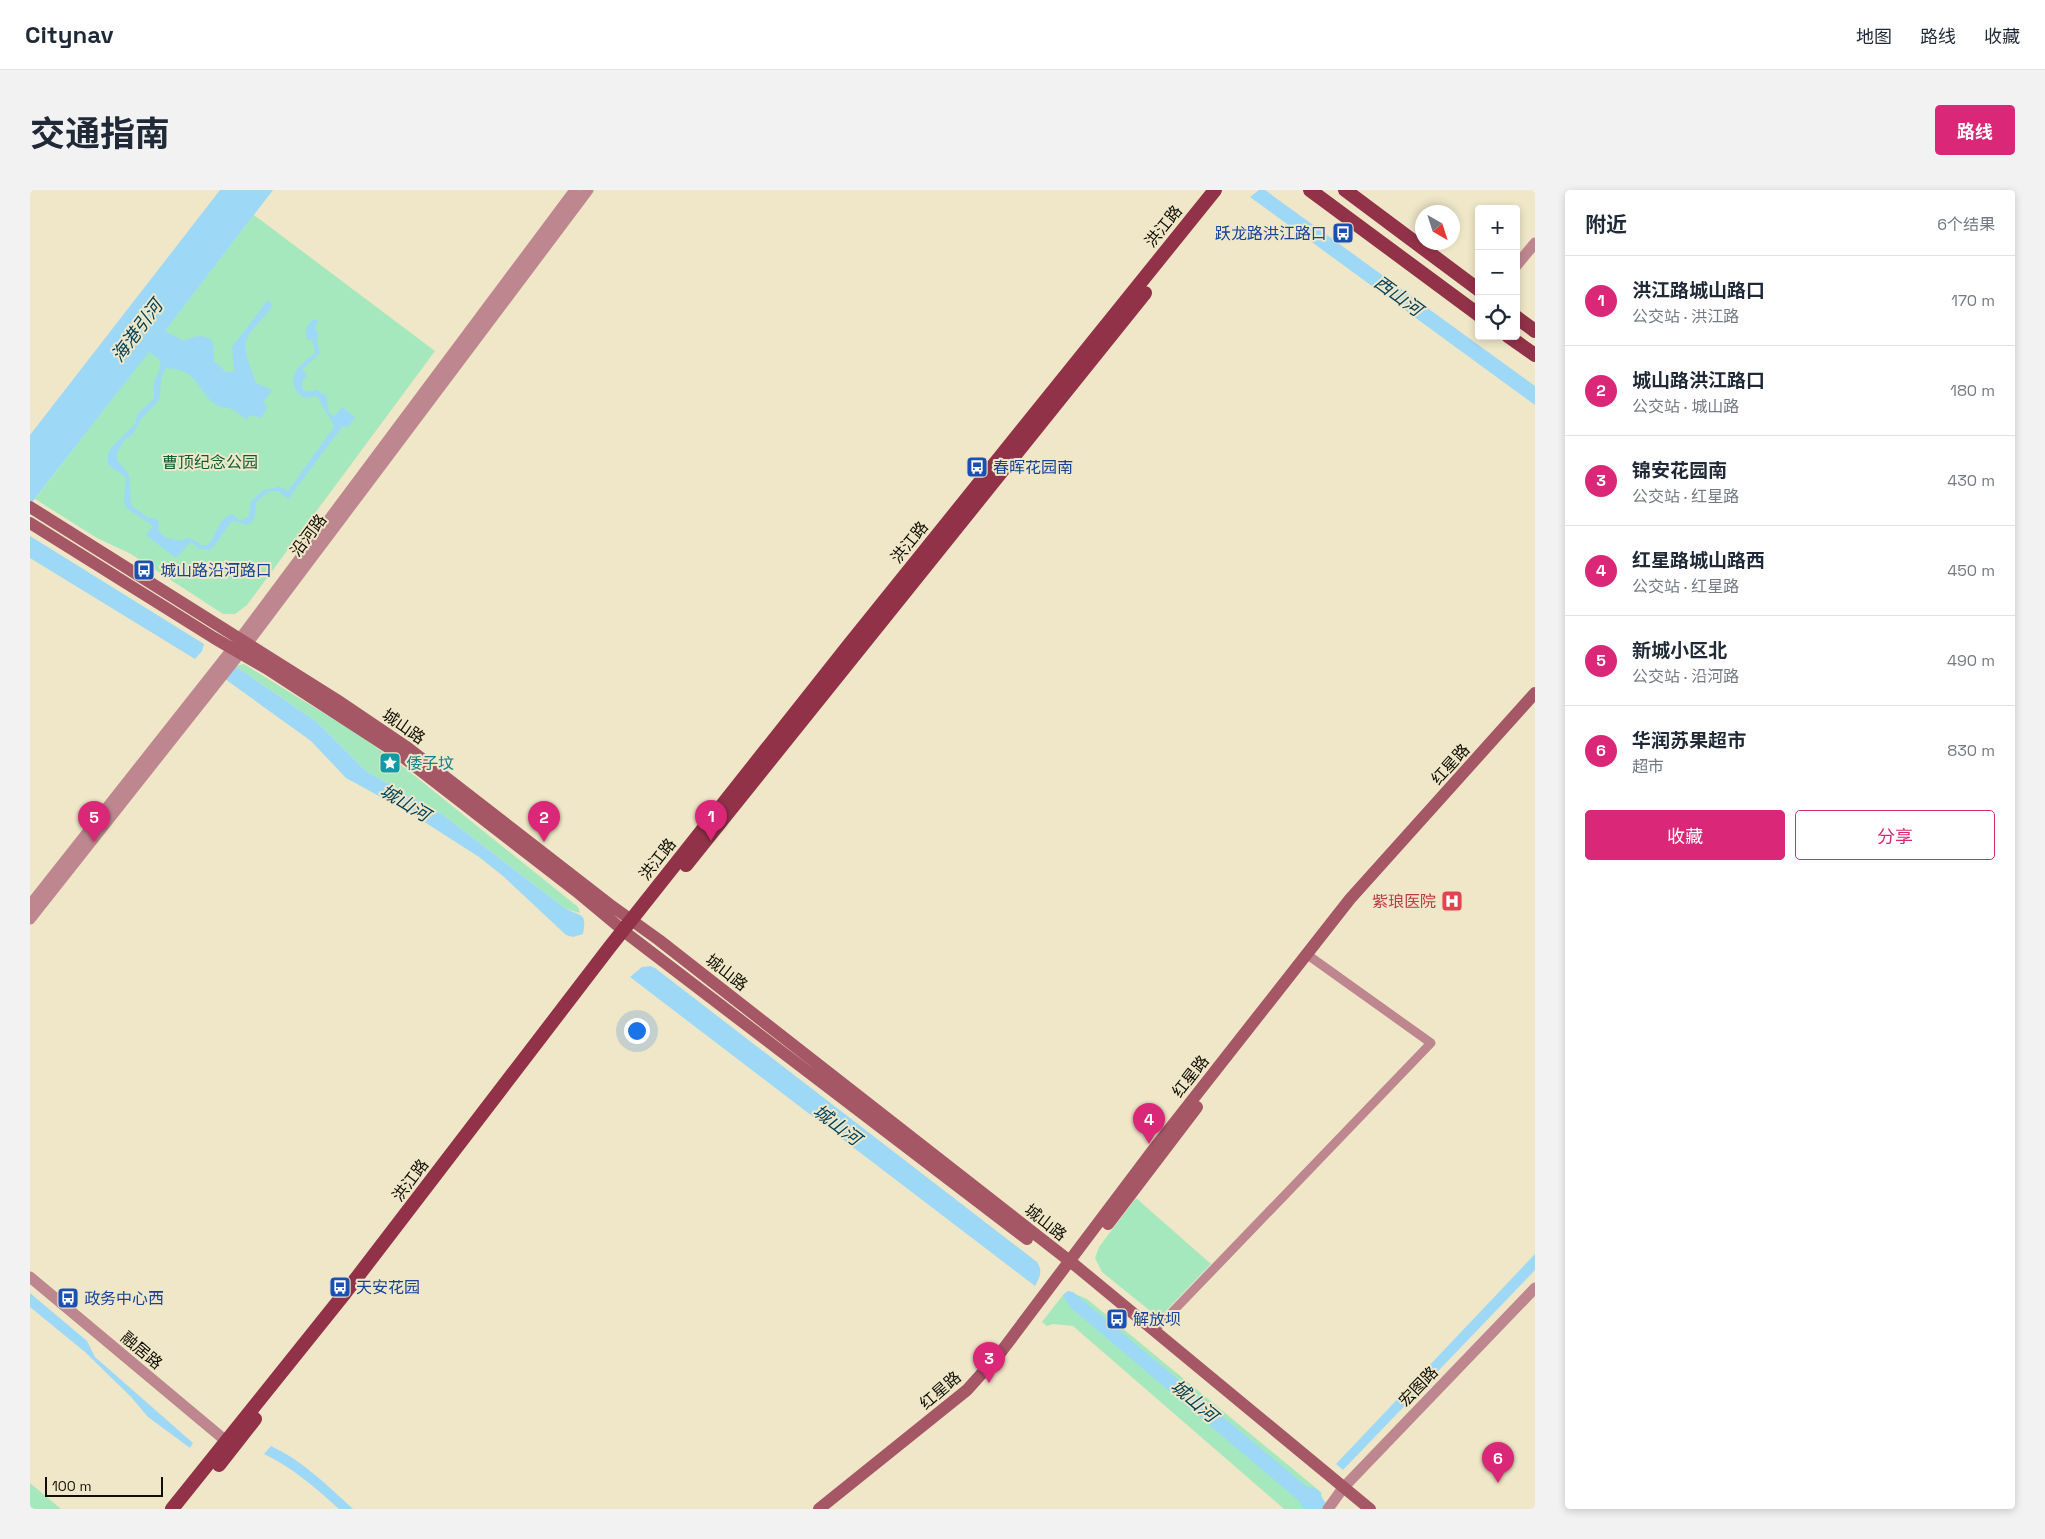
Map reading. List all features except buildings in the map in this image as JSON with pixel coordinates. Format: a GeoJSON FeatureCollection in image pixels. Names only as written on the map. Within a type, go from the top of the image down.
{"type":"FeatureCollection","features":[{"type":"Feature","properties":{"kind":"main road","name":"洪江路"},"geometry":{"type":"LineString","coordinates":[[184,1509],[229,1444],[859,632],[1215,190]]}},
{"type":"Feature","properties":{"kind":"main road","name":"洪江路"},"geometry":{"type":"LineString","coordinates":[[631,928],[956,530],[1226,190]]}},
{"type":"Feature","properties":{"kind":"main road"},"geometry":{"type":"LineString","coordinates":[[1310,190],[1475,312]]}},
{"type":"Feature","properties":{"kind":"main road"},"geometry":{"type":"LineString","coordinates":[[1345,190],[1475,287]]}},
{"type":"Feature","properties":{"kind":"main road"},"geometry":{"type":"LineString","coordinates":[[1520,320],[1535,331]]}},
{"type":"Feature","properties":{"kind":"main road"},"geometry":{"type":"LineString","coordinates":[[1514,340],[1535,355]]}},
{"type":"Feature","properties":{"kind":"main road","name":"城山路"},"geometry":{"type":"LineString","coordinates":[[31,508],[240,646],[408,748],[631,928],[667,946],[1070,1267],[1154,1331],[1342,1491],[1358,1509]]}},
{"type":"Feature","properties":{"kind":"main road","name":"城山路"},"geometry":{"type":"LineString","coordinates":[[30,523],[214,638],[240,646]]}},
{"type":"Feature","properties":{"kind":"main road","name":"红星路"},"geometry":{"type":"LineString","coordinates":[[831,1509],[972,1396],[1006,1358],[1153,1150],[1350,899],[1535,693]]}},
{"type":"Feature","properties":{"kind":"main road","name":"红星路"},"geometry":{"type":"LineString","coordinates":[[818,1509],[967,1390],[1001,1352],[1354,906],[1535,702]]}},
{"type":"Feature","properties":{"kind":"main road","name":"城山路"},"geometry":{"type":"LineString","coordinates":[[1070,1267],[1342,1491],[1370,1509]]}},
{"type":"Feature","properties":{"kind":"main road","name":"洪江路"},"geometry":{"type":"LineString","coordinates":[[172,1509],[229,1444]]}},
{"type":"Feature","properties":{"kind":"street","name":"沿河路"},"geometry":{"type":"LineString","coordinates":[[30,905],[240,646],[575,190]]}},
{"type":"Feature","properties":{"kind":"street","name":"沿河路"},"geometry":{"type":"LineString","coordinates":[[30,919],[588,190]]}},
{"type":"Feature","properties":{"kind":"street"},"geometry":{"type":"LineString","coordinates":[[1520,261],[1535,243]]}},
{"type":"Feature","properties":{"kind":"street"},"geometry":{"type":"LineString","coordinates":[[1154,1331],[1431,1043],[1312,958]]}},
{"type":"Feature","properties":{"kind":"street","name":"融居路"},"geometry":{"type":"LineString","coordinates":[[30,1277],[229,1444]]}},
{"type":"Feature","properties":{"kind":"street","name":"宏图路"},"geometry":{"type":"LineString","coordinates":[[1330,1507],[1342,1491],[1535,1288]]}},
{"type":"Feature","properties":{"kind":"green space","name":"曹顶纪念公园"},"geometry":{"type":"Polygon","coordinates":[[[254,215],[435,351],[247,605],[235,614],[223,614],[131,554],[97,538],[35,499],[254,215]]]}},
{"type":"Feature","properties":{"kind":"green space"},"geometry":{"type":"Polygon","coordinates":[[[244,664],[348,728],[395,760],[578,907],[580,913],[566,909],[443,815],[366,771],[317,722],[235,666],[244,664]]]}},
{"type":"Feature","properties":{"kind":"green space"},"geometry":{"type":"Polygon","coordinates":[[[1136,1198],[1211,1264],[1159,1318],[1102,1272],[1095,1258],[1099,1247],[1136,1198]]]}},
{"type":"Feature","properties":{"kind":"green space"},"geometry":{"type":"Polygon","coordinates":[[[1068,1291],[1087,1299],[1322,1493],[1314,1509],[1284,1509],[1073,1326],[1053,1324],[1047,1326],[1042,1322],[1068,1291]]]}},
{"type":"Feature","properties":{"kind":"green space"},"geometry":{"type":"Polygon","coordinates":[[[30,1483],[61,1509],[30,1509],[30,1483]]]}},
{"type":"Feature","properties":{"kind":"water","name":"海港引河"},"geometry":{"type":"Polygon","coordinates":[[[220,190],[273,190],[165,331],[184,341],[198,336],[212,340],[214,361],[226,372],[234,372],[232,347],[268,300],[273,306],[250,333],[245,344],[247,357],[256,383],[272,390],[264,401],[267,408],[261,418],[251,415],[246,420],[235,411],[215,404],[191,376],[177,369],[166,368],[161,378],[160,397],[156,404],[143,416],[133,434],[124,440],[117,453],[117,460],[129,475],[131,505],[148,518],[154,518],[159,522],[158,530],[166,538],[181,541],[187,538],[201,545],[208,545],[220,524],[227,517],[232,514],[240,521],[249,516],[251,501],[264,490],[279,487],[288,491],[334,427],[319,398],[314,396],[309,398],[300,395],[293,382],[297,369],[314,354],[315,350],[312,340],[308,340],[306,331],[314,319],[318,320],[315,329],[318,333],[317,341],[320,353],[303,369],[307,376],[303,380],[302,389],[306,392],[317,390],[327,397],[328,411],[334,417],[342,407],[355,417],[348,427],[342,427],[288,499],[278,491],[270,491],[256,502],[255,515],[250,523],[247,525],[234,521],[231,522],[210,550],[198,548],[191,542],[176,558],[146,535],[153,526],[128,509],[124,503],[126,478],[108,464],[108,455],[111,448],[135,424],[138,413],[154,399],[154,383],[161,365],[159,359],[149,352],[30,505],[30,435],[220,190]]]}},
{"type":"Feature","properties":{"kind":"water","name":"西山河"},"geometry":{"type":"Polygon","coordinates":[[[1259,190],[1265,190],[1535,386],[1535,405],[1250,197],[1259,190]]]}},
{"type":"Feature","properties":{"kind":"water"},"geometry":{"type":"Polygon","coordinates":[[[30,536],[204,644],[202,651],[195,659],[30,558],[30,536]]]}},
{"type":"Feature","properties":{"kind":"water","name":"城山河"},"geometry":{"type":"Polygon","coordinates":[[[235,666],[317,722],[366,771],[443,815],[566,909],[582,916],[584,919],[583,934],[573,937],[566,935],[503,876],[479,857],[412,814],[346,778],[311,741],[225,679],[235,666]]]}},
{"type":"Feature","properties":{"kind":"water","name":"城山河"},"geometry":{"type":"Polygon","coordinates":[[[650,966],[1037,1262],[1040,1274],[1035,1286],[630,977],[642,967],[650,966]]]}},
{"type":"Feature","properties":{"kind":"water"},"geometry":{"type":"Polygon","coordinates":[[[1535,1254],[1535,1270],[1343,1470],[1336,1464],[1535,1254]]]}},
{"type":"Feature","properties":{"kind":"water","name":"城山河"},"geometry":{"type":"Polygon","coordinates":[[[1068,1291],[1073,1292],[1307,1487],[1318,1490],[1325,1502],[1333,1509],[1304,1509],[1298,1500],[1070,1307],[1063,1295],[1068,1291]]]}},
{"type":"Feature","properties":{"kind":"water"},"geometry":{"type":"Polygon","coordinates":[[[30,1293],[87,1341],[95,1357],[193,1443],[190,1448],[148,1417],[131,1397],[85,1352],[30,1307],[30,1293]]]}},
{"type":"Feature","properties":{"kind":"water"},"geometry":{"type":"Polygon","coordinates":[[[271,1446],[304,1466],[353,1509],[339,1509],[294,1472],[264,1454],[271,1446]]]}},
{"type":"Feature","properties":{"kind":"place","name":"跃龙路洪江路口"},"geometry":{"type":"Point","coordinates":[1343,233]}},
{"type":"Feature","properties":{"kind":"place","name":"春晖花园南"},"geometry":{"type":"Point","coordinates":[977,467]}},
{"type":"Feature","properties":{"kind":"place","name":"城山路沿河路口"},"geometry":{"type":"Point","coordinates":[144,570]}},
{"type":"Feature","properties":{"kind":"place","name":"倭子坟"},"geometry":{"type":"Point","coordinates":[390,763]}},
{"type":"Feature","properties":{"kind":"place","name":"洪江路城山路口"},"geometry":{"type":"Point","coordinates":[711,841]}},
{"type":"Feature","properties":{"kind":"place","name":"新城小区北"},"geometry":{"type":"Point","coordinates":[94,842]}},
{"type":"Feature","properties":{"kind":"place","name":"城山路洪江路口"},"geometry":{"type":"Point","coordinates":[544,842]}},
{"type":"Feature","properties":{"kind":"place","name":"紫琅医院"},"geometry":{"type":"Point","coordinates":[1452,901]}},
{"type":"Feature","properties":{"kind":"place","name":"红星路城山路西"},"geometry":{"type":"Point","coordinates":[1149,1144]}},
{"type":"Feature","properties":{"kind":"place","name":"天安花园"},"geometry":{"type":"Point","coordinates":[340,1287]}},
{"type":"Feature","properties":{"kind":"place","name":"政务中心西"},"geometry":{"type":"Point","coordinates":[68,1298]}},
{"type":"Feature","properties":{"kind":"place","name":"解放坝"},"geometry":{"type":"Point","coordinates":[1117,1319]}},
{"type":"Feature","properties":{"kind":"place","name":"锦安花园南"},"geometry":{"type":"Point","coordinates":[989,1383]}},
{"type":"Feature","properties":{"kind":"place","name":"华润苏果超市"},"geometry":{"type":"Point","coordinates":[1498,1483]}}]}
